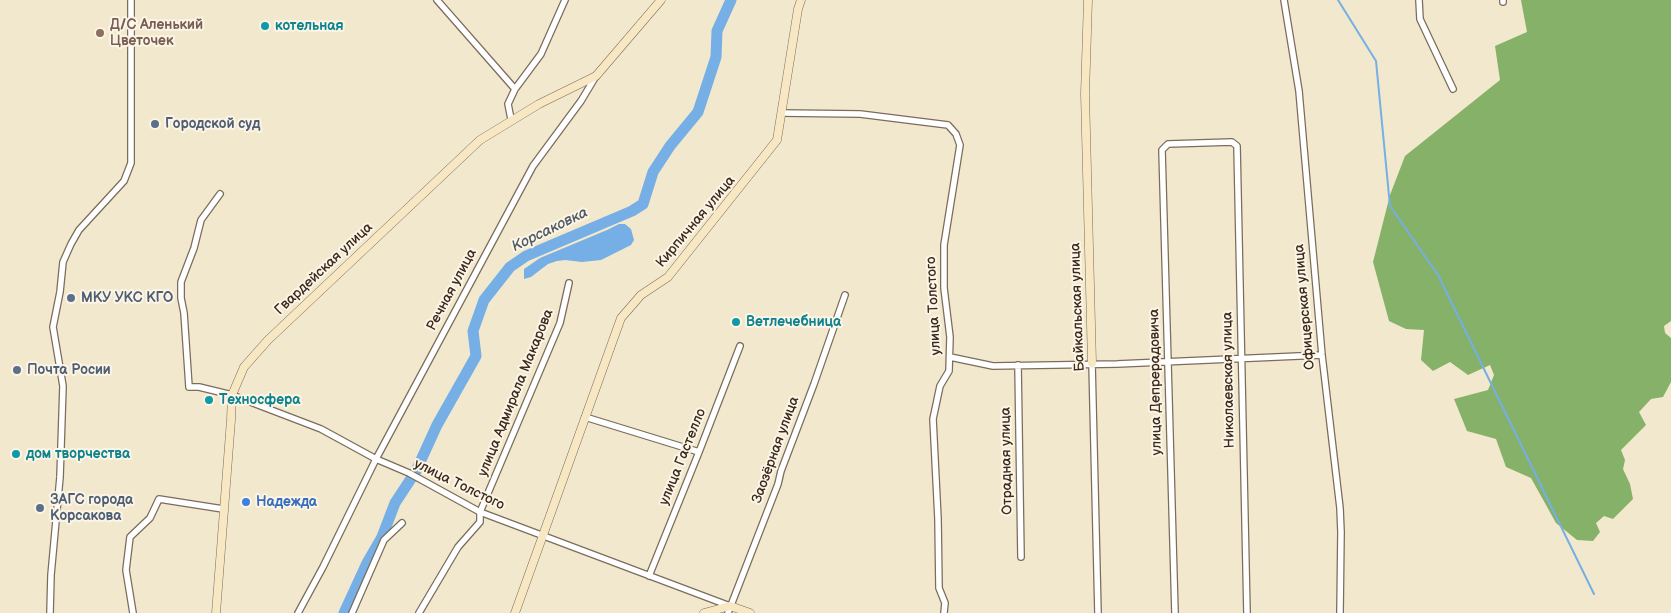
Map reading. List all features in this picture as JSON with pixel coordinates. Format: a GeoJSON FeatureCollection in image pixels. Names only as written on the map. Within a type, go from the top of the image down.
{"type":"FeatureCollection","features":[{"type":"Feature","properties":{"kind":"street"},"geometry":{"type":"LineString","coordinates":[[50,613],[51,574],[60,477],[63,386],[53,327],[60,292],[63,262],[71,244],[80,230],[124,181],[132,163],[131,0]]}},
{"type":"Feature","properties":{"kind":"street"},"geometry":{"type":"LineString","coordinates":[[437,0],[515,89]]}},
{"type":"Feature","properties":{"kind":"street"},"geometry":{"type":"LineString","coordinates":[[511,119],[508,104],[515,89],[541,54],[565,0]]}},
{"type":"Feature","properties":{"kind":"street","name":"Речная улица"},"geometry":{"type":"LineString","coordinates":[[298,613],[323,567],[376,459],[533,166],[581,101],[596,76],[662,0]]}},
{"type":"Feature","properties":{"kind":"street","name":"Кирпичная улица"},"geometry":{"type":"LineString","coordinates":[[515,613],[621,318],[641,295],[668,277],[737,193],[777,140],[801,0]]}},
{"type":"Feature","properties":{"kind":"street","name":"Байкальская улица"},"geometry":{"type":"LineString","coordinates":[[1088,0],[1085,94],[1098,613]]}},
{"type":"Feature","properties":{"kind":"street","name":"Офицерская улица"},"geometry":{"type":"LineString","coordinates":[[1284,0],[1299,90],[1322,355],[1340,508],[1340,613]]}},
{"type":"Feature","properties":{"kind":"street"},"geometry":{"type":"LineString","coordinates":[[1419,0],[1420,19],[1453,89]]}},
{"type":"Feature","properties":{"kind":"street","name":"Гвардейская улица"},"geometry":{"type":"LineString","coordinates":[[216,613],[232,395],[244,367],[268,340],[480,140],[511,119],[596,76]]}},
{"type":"Feature","properties":{"kind":"street","name":"улица Толстого"},"geometry":{"type":"LineString","coordinates":[[782,113],[860,114],[948,125],[956,134],[960,145],[944,245],[944,288],[950,337],[949,371],[940,386],[933,419],[939,588],[945,603],[944,613]]}},
{"type":"Feature","properties":{"kind":"street","name":"улица Депрерадовича"},"geometry":{"type":"LineString","coordinates":[[1175,613],[1162,150],[1168,144],[1232,142],[1237,146]]}},
{"type":"Feature","properties":{"kind":"street","name":"Николаевская улица"},"geometry":{"type":"LineString","coordinates":[[1237,146],[1240,359],[1247,613]]}},
{"type":"Feature","properties":{"kind":"street","name":"улица Толстого"},"geometry":{"type":"LineString","coordinates":[[220,194],[201,220],[194,248],[181,282],[188,384],[232,395],[321,430],[376,459],[408,473],[480,512],[649,576],[729,609],[750,613]]}},
{"type":"Feature","properties":{"kind":"street","name":"улица Адмирала Макарова"},"geometry":{"type":"LineString","coordinates":[[420,613],[458,547],[480,522],[480,512],[560,323],[569,283]]}},
{"type":"Feature","properties":{"kind":"street","name":"Заозёрная улица"},"geometry":{"type":"LineString","coordinates":[[729,609],[778,484],[781,471],[845,295]]}},
{"type":"Feature","properties":{"kind":"street","name":"улица Гастелло"},"geometry":{"type":"LineString","coordinates":[[649,576],[740,346]]}},
{"type":"Feature","properties":{"kind":"street"},"geometry":{"type":"LineString","coordinates":[[950,357],[993,366],[1117,364],[1322,355]]}},
{"type":"Feature","properties":{"kind":"street","name":"Отрадная улица"},"geometry":{"type":"LineString","coordinates":[[1018,365],[1021,557]]}},
{"type":"Feature","properties":{"kind":"street"},"geometry":{"type":"LineString","coordinates":[[585,417],[699,452]]}},
{"type":"Feature","properties":{"kind":"street"},"geometry":{"type":"LineString","coordinates":[[133,613],[126,570],[130,538],[150,518],[159,499],[223,509]]}},
{"type":"Feature","properties":{"kind":"street"},"geometry":{"type":"LineString","coordinates":[[352,613],[384,540],[402,523]]}},
{"type":"Feature","properties":{"kind":"street"},"geometry":{"type":"LineString","coordinates":[[704,613],[729,609]]}},
{"type":"Feature","properties":{"kind":"green space"},"geometry":{"type":"Polygon","coordinates":[[[1521,0],[1671,0],[1671,321],[1664,326],[1665,333],[1671,338],[1671,382],[1663,397],[1651,399],[1639,412],[1646,425],[1621,450],[1625,460],[1623,469],[1630,484],[1633,499],[1613,519],[1604,516],[1596,523],[1600,532],[1593,541],[1577,540],[1556,523],[1531,478],[1506,467],[1496,439],[1467,431],[1454,399],[1488,390],[1494,375],[1490,365],[1468,375],[1450,362],[1433,371],[1421,360],[1424,330],[1406,329],[1389,321],[1373,262],[1390,195],[1405,156],[1500,80],[1495,46],[1527,32],[1521,0]]]}},
{"type":"Feature","properties":{"kind":"water"},"geometry":{"type":"Polygon","coordinates":[[[619,224],[625,224],[631,229],[634,240],[631,245],[601,260],[582,262],[557,261],[548,264],[531,277],[524,279],[524,269],[540,258],[619,224]]]}},
{"type":"Feature","properties":{"kind":"waterway","name":"Корсаковка"},"geometry":{"type":"LineString","coordinates":[[344,613],[367,563],[382,537],[395,503],[416,471],[437,425],[476,356],[473,331],[484,300],[510,267],[526,256],[632,211],[643,204],[653,172],[670,146],[698,112],[716,57],[717,31],[731,0]]}},
{"type":"Feature","properties":{"kind":"waterway"},"geometry":{"type":"LineString","coordinates":[[1338,0],[1376,61],[1390,206],[1438,275],[1594,594]]}},
{"type":"Feature","properties":{"kind":"place","name":"котельная"},"geometry":{"type":"Point","coordinates":[265,26]}},
{"type":"Feature","properties":{"kind":"place","name":"Д/С Аленький Цветочек"},"geometry":{"type":"Point","coordinates":[100,33]}},
{"type":"Feature","properties":{"kind":"place","name":"Городской суд"},"geometry":{"type":"Point","coordinates":[155,124]}},
{"type":"Feature","properties":{"kind":"place","name":"МКУ УКС КГО"},"geometry":{"type":"Point","coordinates":[71,298]}},
{"type":"Feature","properties":{"kind":"place","name":"Ветлечебница"},"geometry":{"type":"Point","coordinates":[736,322]}},
{"type":"Feature","properties":{"kind":"place","name":"Почта Росии"},"geometry":{"type":"Point","coordinates":[17,370]}},
{"type":"Feature","properties":{"kind":"place","name":"Техносфера"},"geometry":{"type":"Point","coordinates":[209,400]}},
{"type":"Feature","properties":{"kind":"place","name":"дом творчества"},"geometry":{"type":"Point","coordinates":[16,454]}},
{"type":"Feature","properties":{"kind":"place","name":"Надежда"},"geometry":{"type":"Point","coordinates":[246,502]}},
{"type":"Feature","properties":{"kind":"place","name":"ЗАГС города Корсакова"},"geometry":{"type":"Point","coordinates":[40,508]}}]}
